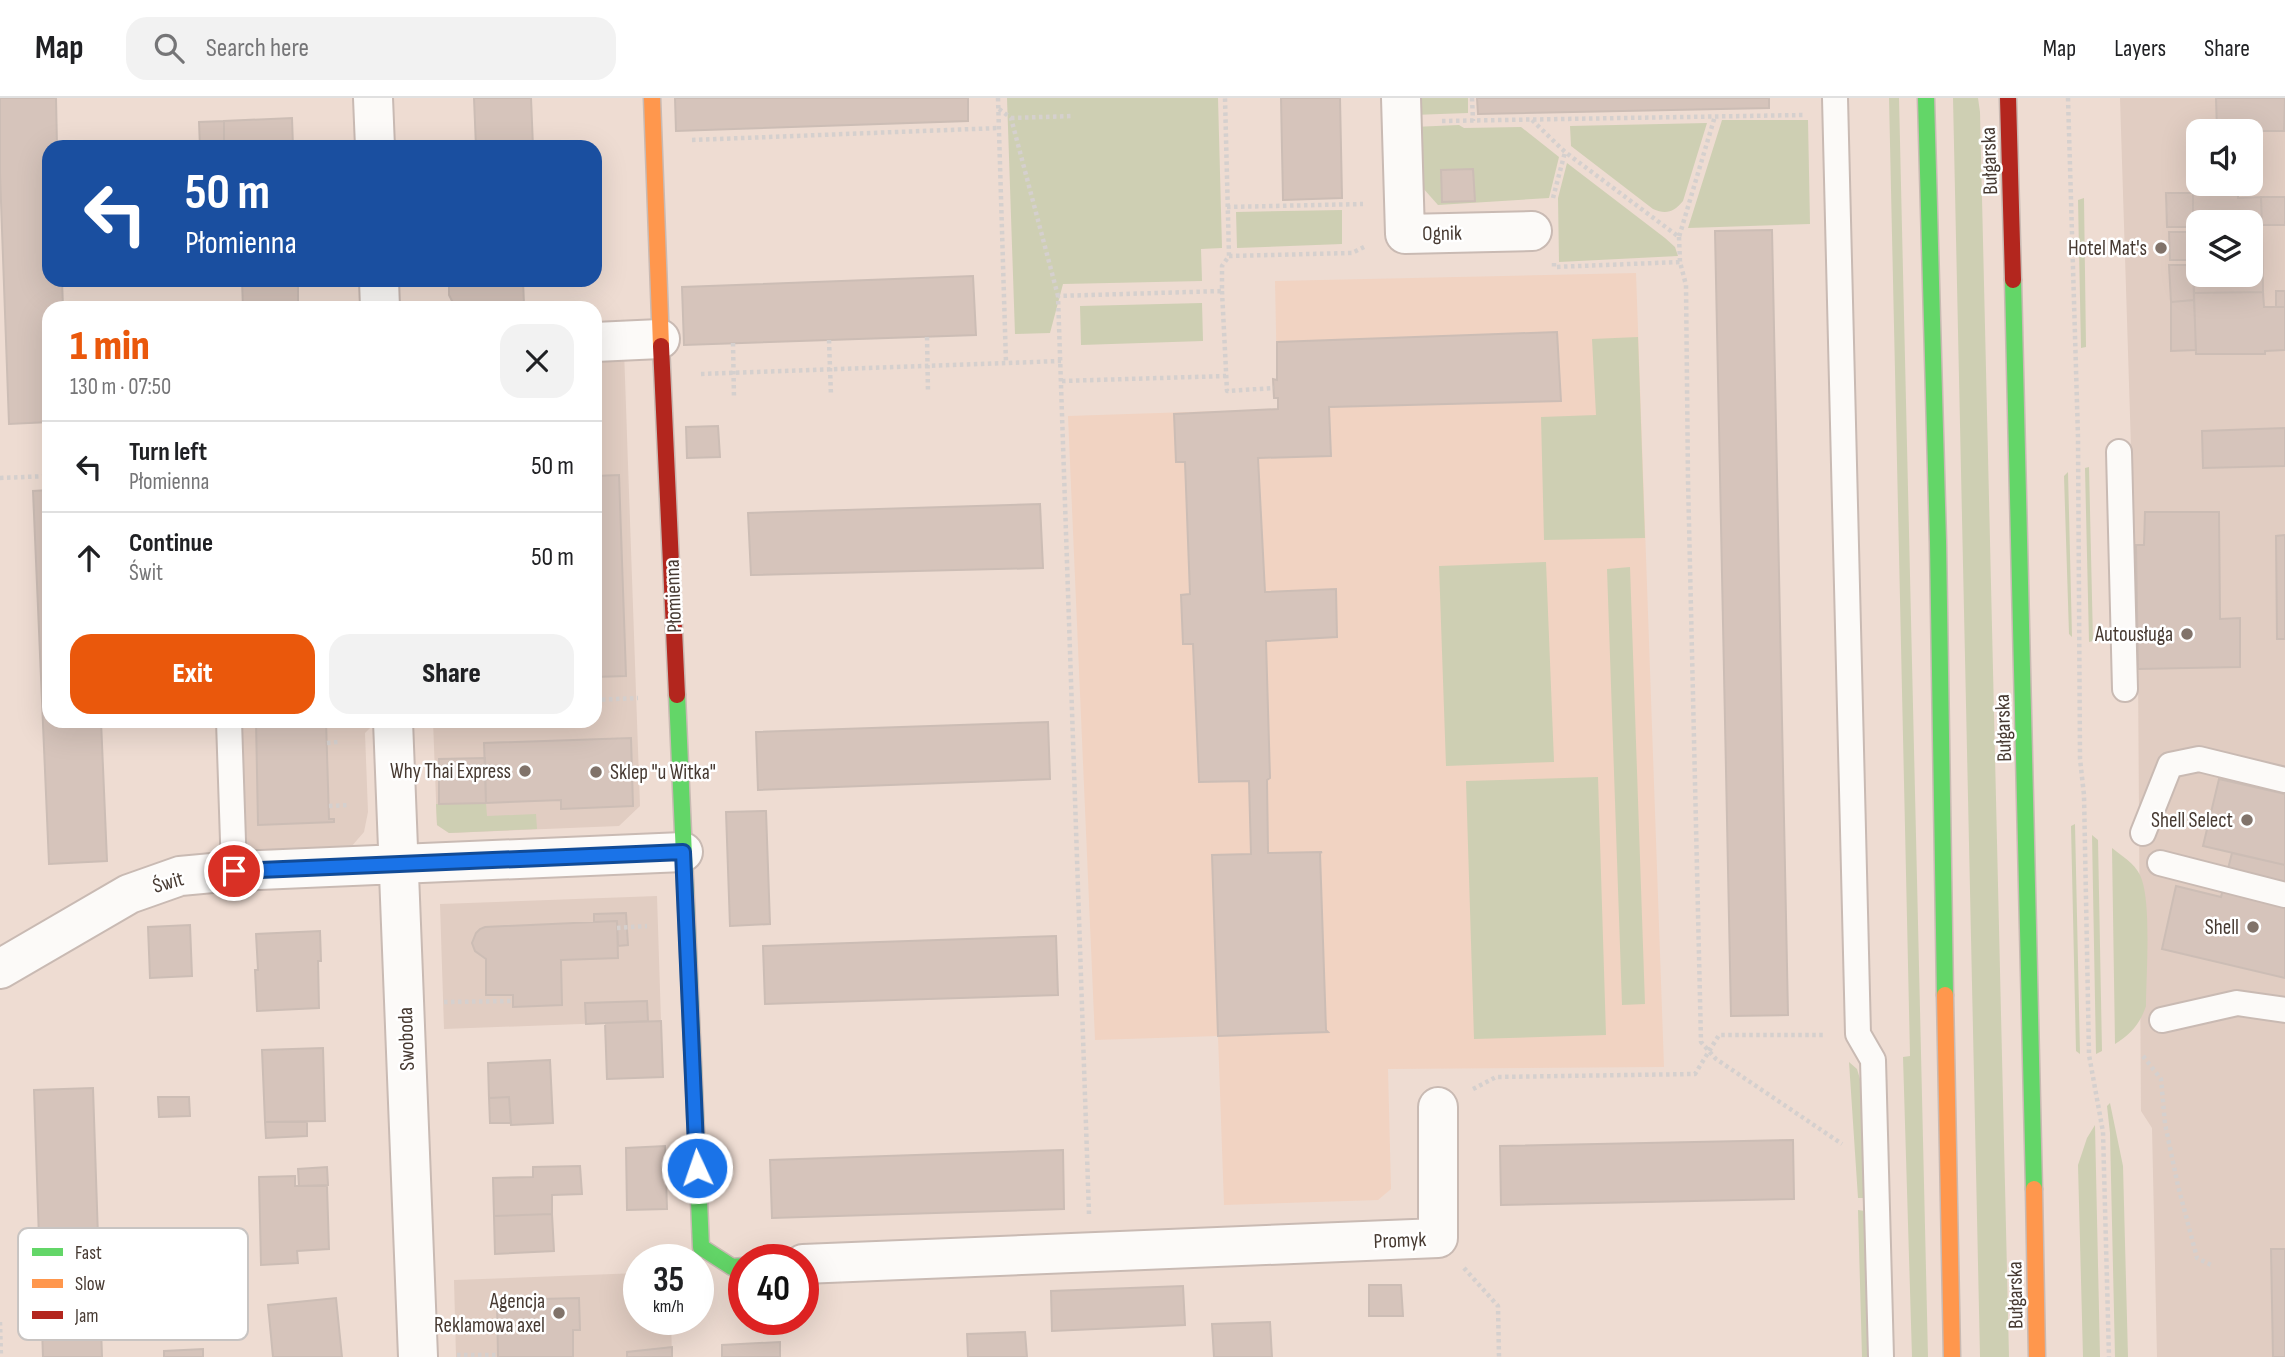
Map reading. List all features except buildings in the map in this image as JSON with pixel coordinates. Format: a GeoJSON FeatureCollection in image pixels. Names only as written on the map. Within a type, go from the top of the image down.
{"type":"FeatureCollection","features":[{"type":"Feature","properties":{"kind":"street"},"geometry":{"type":"LineString","coordinates":[[373,98],[374,140]]}},
{"type":"Feature","properties":{"kind":"street","name":"Płomienna"},"geometry":{"type":"LineString","coordinates":[[652,98],[660,339],[701,1247],[728,1264]]}},
{"type":"Feature","properties":{"kind":"street"},"geometry":{"type":"LineString","coordinates":[[1926,98],[1938,542],[1945,1088],[1952,1357]]}},
{"type":"Feature","properties":{"kind":"street","name":"Bułgarska"},"geometry":{"type":"LineString","coordinates":[[2008,98],[2038,1357]]}},
{"type":"Feature","properties":{"kind":"street","name":"Ognik"},"geometry":{"type":"LineString","coordinates":[[1401,110],[1405,234],[1546,232]]}},
{"type":"Feature","properties":{"kind":"street"},"geometry":{"type":"LineString","coordinates":[[602,342],[660,339]]}},
{"type":"Feature","properties":{"kind":"street","name":"Swoboda"},"geometry":{"type":"LineString","coordinates":[[393,728],[418,1357]]}},
{"type":"Feature","properties":{"kind":"street"},"geometry":{"type":"LineString","coordinates":[[399,864],[683,852]]}},
{"type":"Feature","properties":{"kind":"street","name":"Świt"},"geometry":{"type":"LineString","coordinates":[[0,969],[129,894],[180,876],[399,864]]}},
{"type":"Feature","properties":{"kind":"street","name":"Promyk"},"geometry":{"type":"LineString","coordinates":[[819,1263],[1438,1238],[1438,1107]]}},
{"type":"Feature","properties":{"kind":"lane"},"geometry":{"type":"LineString","coordinates":[[1836,107],[1858,1034],[1873,1060],[1881,1357]]}},
{"type":"Feature","properties":{"kind":"lane"},"geometry":{"type":"LineString","coordinates":[[2119,452],[2125,689]]}},
{"type":"Feature","properties":{"kind":"lane"},"geometry":{"type":"LineString","coordinates":[[229,728],[234,871]]}},
{"type":"Feature","properties":{"kind":"lane"},"geometry":{"type":"LineString","coordinates":[[2143,833],[2170,765],[2199,759],[2285,780]]}},
{"type":"Feature","properties":{"kind":"lane"},"geometry":{"type":"LineString","coordinates":[[2160,863],[2285,895]]}},
{"type":"Feature","properties":{"kind":"lane"},"geometry":{"type":"LineString","coordinates":[[2162,1020],[2237,1003],[2285,1010]]}},
{"type":"Feature","properties":{"kind":"path"},"geometry":{"type":"LineString","coordinates":[[998,98],[1006,363]]}},
{"type":"Feature","properties":{"kind":"path"},"geometry":{"type":"LineString","coordinates":[[1225,98],[1229,256],[1222,266],[1222,291],[1227,391],[1274,388]]}},
{"type":"Feature","properties":{"kind":"path"},"geometry":{"type":"LineString","coordinates":[[1472,98],[1473,121]]}},
{"type":"Feature","properties":{"kind":"path"},"geometry":{"type":"LineString","coordinates":[[2068,98],[2078,437],[2080,759],[2084,807],[2089,1055],[2103,1132],[2109,1357]]}},
{"type":"Feature","properties":{"kind":"path"},"geometry":{"type":"LineString","coordinates":[[1401,110],[1473,121],[1714,116],[1836,107]]}},
{"type":"Feature","properties":{"kind":"path"},"geometry":{"type":"LineString","coordinates":[[999,109],[1011,118],[1074,117]]}},
{"type":"Feature","properties":{"kind":"path"},"geometry":{"type":"LineString","coordinates":[[1714,116],[1679,237],[1686,285],[1701,1042],[1716,1059],[1846,1147]]}},
{"type":"Feature","properties":{"kind":"path"},"geometry":{"type":"LineString","coordinates":[[1011,118],[1058,296],[1090,1253]]}},
{"type":"Feature","properties":{"kind":"path"},"geometry":{"type":"LineString","coordinates":[[1532,120],[1565,152],[1679,237]]}},
{"type":"Feature","properties":{"kind":"path"},"geometry":{"type":"LineString","coordinates":[[654,141],[999,128]]}},
{"type":"Feature","properties":{"kind":"path"},"geometry":{"type":"LineString","coordinates":[[1565,152],[1546,232],[1554,267],[1681,262]]}},
{"type":"Feature","properties":{"kind":"path"},"geometry":{"type":"LineString","coordinates":[[1227,207],[1371,204]]}},
{"type":"Feature","properties":{"kind":"path"},"geometry":{"type":"LineString","coordinates":[[1229,256],[1352,253],[1371,243]]}},
{"type":"Feature","properties":{"kind":"path"},"geometry":{"type":"LineString","coordinates":[[1058,296],[1222,291]]}},
{"type":"Feature","properties":{"kind":"path"},"geometry":{"type":"LineString","coordinates":[[927,337],[928,392]]}},
{"type":"Feature","properties":{"kind":"path"},"geometry":{"type":"LineString","coordinates":[[829,340],[831,396]]}},
{"type":"Feature","properties":{"kind":"path"},"geometry":{"type":"LineString","coordinates":[[733,344],[734,399]]}},
{"type":"Feature","properties":{"kind":"path"},"geometry":{"type":"LineString","coordinates":[[692,375],[1061,361]]}},
{"type":"Feature","properties":{"kind":"path"},"geometry":{"type":"LineString","coordinates":[[1062,381],[1226,376]]}},
{"type":"Feature","properties":{"kind":"path"},"geometry":{"type":"LineString","coordinates":[[0,478],[42,476]]}},
{"type":"Feature","properties":{"kind":"path"},"geometry":{"type":"LineString","coordinates":[[602,700],[643,698]]}},
{"type":"Feature","properties":{"kind":"path"},"geometry":{"type":"LineString","coordinates":[[327,743],[338,742]]}},
{"type":"Feature","properties":{"kind":"path"},"geometry":{"type":"LineString","coordinates":[[329,806],[349,804]]}},
{"type":"Feature","properties":{"kind":"path"},"geometry":{"type":"LineString","coordinates":[[617,928],[636,927]]}},
{"type":"Feature","properties":{"kind":"path"},"geometry":{"type":"LineString","coordinates":[[433,1002],[513,1001]]}},
{"type":"Feature","properties":{"kind":"path"},"geometry":{"type":"LineString","coordinates":[[1438,1107],[1496,1076],[1695,1074],[1719,1035],[1836,1035]]}},
{"type":"Feature","properties":{"kind":"path"},"geometry":{"type":"LineString","coordinates":[[2143,1056],[2161,1079],[2168,1136],[2197,1258],[2213,1266]]}},
{"type":"Feature","properties":{"kind":"path"},"geometry":{"type":"LineString","coordinates":[[1438,1238],[1498,1306],[1499,1357]]}},
{"type":"Feature","properties":{"kind":"path"},"geometry":{"type":"LineString","coordinates":[[0,1322],[1,1357]]}},
{"type":"Feature","properties":{"kind":"path"},"geometry":{"type":"LineString","coordinates":[[475,1355],[498,1355]]}},
{"type":"Feature","properties":{"kind":"shaded area"},"geometry":{"type":"Polygon","coordinates":[[[2120,98],[2285,98],[2285,1357],[2157,1357],[2152,1128],[2141,1111],[2138,669],[2120,98]]]}},
{"type":"Feature","properties":{"kind":"shaded area"},"geometry":{"type":"Polygon","coordinates":[[[1636,273],[1664,1067],[1388,1069],[1391,1189],[1378,1200],[1224,1205],[1218,1036],[1095,1040],[1068,416],[1278,409],[1278,398],[1274,398],[1273,379],[1277,379],[1275,281],[1636,273]]]}},
{"type":"Feature","properties":{"kind":"shaded area"},"geometry":{"type":"Polygon","coordinates":[[[624,350],[640,806],[619,826],[449,833],[437,825],[433,728],[602,728],[602,351],[624,350]]]}},
{"type":"Feature","properties":{"kind":"shaded area"},"geometry":{"type":"Polygon","coordinates":[[[238,728],[370,728],[365,733],[368,812],[364,832],[351,847],[334,852],[243,855],[238,728]]]}},
{"type":"Feature","properties":{"kind":"shaded area"},"geometry":{"type":"Polygon","coordinates":[[[657,896],[661,1021],[444,1029],[440,904],[657,896]]]}},
{"type":"Feature","properties":{"kind":"shaded area"},"geometry":{"type":"Polygon","coordinates":[[[623,1274],[623,1335],[671,1335],[672,1357],[456,1357],[454,1280],[623,1274]]]}},
{"type":"Feature","properties":{"kind":"green space"},"geometry":{"type":"Polygon","coordinates":[[[1007,98],[1218,98],[1222,248],[1201,249],[1202,281],[1063,284],[1050,333],[1015,334],[1007,98]]]}},
{"type":"Feature","properties":{"kind":"green space"},"geometry":{"type":"Polygon","coordinates":[[[1413,98],[1468,98],[1468,113],[1413,115],[1413,98]]]}},
{"type":"Feature","properties":{"kind":"green space"},"geometry":{"type":"Polygon","coordinates":[[[1889,98],[1899,98],[1928,1357],[1912,1357],[1903,1057],[1910,1056],[1889,98]]]}},
{"type":"Feature","properties":{"kind":"green space"},"geometry":{"type":"Polygon","coordinates":[[[1953,98],[1978,98],[1980,112],[2009,1357],[1980,1357],[1953,98]]]}},
{"type":"Feature","properties":{"kind":"green space"},"geometry":{"type":"Polygon","coordinates":[[[1722,120],[1808,120],[1810,224],[1688,228],[1722,120]]]}},
{"type":"Feature","properties":{"kind":"green space"},"geometry":{"type":"Polygon","coordinates":[[[1707,123],[1683,201],[1673,210],[1666,212],[1653,209],[1571,146],[1570,126],[1707,123]]]}},
{"type":"Feature","properties":{"kind":"green space"},"geometry":{"type":"Polygon","coordinates":[[[1459,125],[1464,128],[1521,127],[1559,157],[1549,198],[1438,205],[1422,187],[1413,127],[1459,125]]]}},
{"type":"Feature","properties":{"kind":"green space"},"geometry":{"type":"Polygon","coordinates":[[[1567,163],[1665,238],[1675,247],[1678,256],[1559,262],[1558,198],[1567,163]]]}},
{"type":"Feature","properties":{"kind":"green space"},"geometry":{"type":"Polygon","coordinates":[[[2084,198],[2086,347],[2081,348],[2078,200],[2084,198]]]}},
{"type":"Feature","properties":{"kind":"green space"},"geometry":{"type":"Polygon","coordinates":[[[1342,210],[1342,244],[1237,248],[1236,212],[1342,210]]]}},
{"type":"Feature","properties":{"kind":"green space"},"geometry":{"type":"Polygon","coordinates":[[[1202,303],[1203,341],[1081,345],[1080,306],[1202,303]]]}},
{"type":"Feature","properties":{"kind":"green space"},"geometry":{"type":"Polygon","coordinates":[[[1638,337],[1645,538],[1544,540],[1541,417],[1596,415],[1592,339],[1638,337]]]}},
{"type":"Feature","properties":{"kind":"green space"},"geometry":{"type":"Polygon","coordinates":[[[2089,467],[2093,641],[2089,642],[2085,468],[2089,467]]]}},
{"type":"Feature","properties":{"kind":"green space"},"geometry":{"type":"Polygon","coordinates":[[[2068,472],[2072,637],[2069,634],[2064,476],[2068,472]]]}},
{"type":"Feature","properties":{"kind":"green space"},"geometry":{"type":"Polygon","coordinates":[[[1546,562],[1554,762],[1446,766],[1439,566],[1546,562]]]}},
{"type":"Feature","properties":{"kind":"green space"},"geometry":{"type":"Polygon","coordinates":[[[1630,567],[1645,1004],[1622,1005],[1607,569],[1630,567]]]}},
{"type":"Feature","properties":{"kind":"green space"},"geometry":{"type":"Polygon","coordinates":[[[1598,777],[1606,1035],[1474,1039],[1466,781],[1598,777]]]}},
{"type":"Feature","properties":{"kind":"green space"},"geometry":{"type":"Polygon","coordinates":[[[486,803],[487,816],[536,814],[537,829],[449,833],[437,825],[436,804],[486,803]]]}},
{"type":"Feature","properties":{"kind":"green space"},"geometry":{"type":"Polygon","coordinates":[[[2075,824],[2080,1054],[2076,1051],[2071,826],[2075,824]]]}},
{"type":"Feature","properties":{"kind":"green space"},"geometry":{"type":"Polygon","coordinates":[[[2092,835],[2098,840],[2102,1051],[2096,1054],[2092,835]]]}},
{"type":"Feature","properties":{"kind":"green space"},"geometry":{"type":"Polygon","coordinates":[[[2112,848],[2131,863],[2140,875],[2146,902],[2148,938],[2146,1006],[2134,1028],[2115,1044],[2112,848]]]}},
{"type":"Feature","properties":{"kind":"green space"},"geometry":{"type":"Polygon","coordinates":[[[1849,1062],[1857,1069],[1860,1079],[1865,1198],[1858,1198],[1849,1062]]]}},
{"type":"Feature","properties":{"kind":"green space"},"geometry":{"type":"Polygon","coordinates":[[[2110,1103],[2123,1166],[2128,1357],[2115,1357],[2110,1133],[2107,1106],[2110,1103]]]}},
{"type":"Feature","properties":{"kind":"green space"},"geometry":{"type":"Polygon","coordinates":[[[2095,1125],[2100,1357],[2083,1357],[2078,1165],[2087,1138],[2095,1125]]]}},
{"type":"Feature","properties":{"kind":"green space"},"geometry":{"type":"Polygon","coordinates":[[[1858,1210],[1865,1211],[1869,1357],[1862,1357],[1858,1210]]]}},
{"type":"Feature","properties":{"kind":"traffic: fast"},"geometry":{"type":"LineString","coordinates":[[1926,98],[1938,542],[1945,995]]}},
{"type":"Feature","properties":{"kind":"traffic: fast"},"geometry":{"type":"LineString","coordinates":[[2013,280],[2034,1189]]}},
{"type":"Feature","properties":{"kind":"traffic: fast"},"geometry":{"type":"LineString","coordinates":[[677,695],[701,1247],[728,1264]]}},
{"type":"Feature","properties":{"kind":"traffic: slow"},"geometry":{"type":"LineString","coordinates":[[652,98],[661,346]]}},
{"type":"Feature","properties":{"kind":"traffic: slow"},"geometry":{"type":"LineString","coordinates":[[1945,995],[1952,1357]]}},
{"type":"Feature","properties":{"kind":"traffic: slow"},"geometry":{"type":"LineString","coordinates":[[2034,1189],[2037,1357]]}},
{"type":"Feature","properties":{"kind":"traffic: jam"},"geometry":{"type":"LineString","coordinates":[[2008,98],[2013,280]]}},
{"type":"Feature","properties":{"kind":"traffic: jam"},"geometry":{"type":"LineString","coordinates":[[661,346],[677,695]]}},
{"type":"Feature","properties":{"kind":"place","name":"Hotel Mat's"},"geometry":{"type":"Point","coordinates":[2161,248]}},
{"type":"Feature","properties":{"kind":"place","name":"Autousługa"},"geometry":{"type":"Point","coordinates":[2187,634]}},
{"type":"Feature","properties":{"kind":"place","name":"Why Thai Express"},"geometry":{"type":"Point","coordinates":[525,771]}},
{"type":"Feature","properties":{"kind":"place","name":"Sklep \"u Witka\""},"geometry":{"type":"Point","coordinates":[596,772]}},
{"type":"Feature","properties":{"kind":"place","name":"Shell Select"},"geometry":{"type":"Point","coordinates":[2247,820]}},
{"type":"Feature","properties":{"kind":"place","name":"Shell"},"geometry":{"type":"Point","coordinates":[2253,927]}},
{"type":"Feature","properties":{"kind":"place","name":"Agencja Reklamowa axel"},"geometry":{"type":"Point","coordinates":[559,1313]}},
{"type":"Feature","properties":{"kind":"route"},"geometry":{"type":"LineString","coordinates":[[234,871],[683,852],[697,1168]]}}]}
